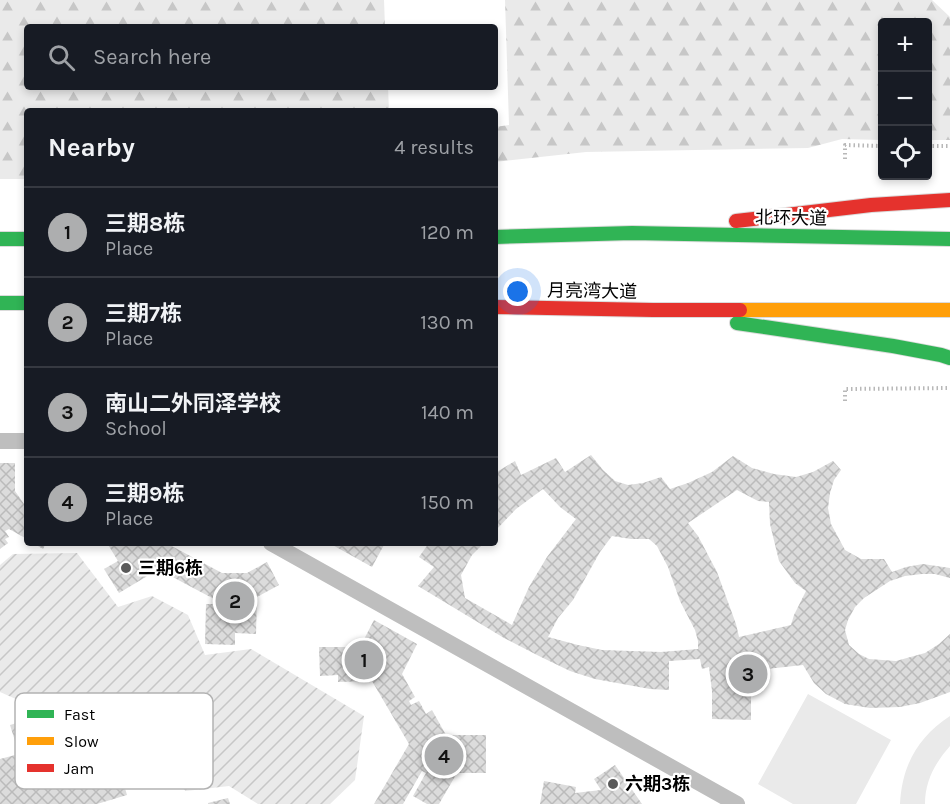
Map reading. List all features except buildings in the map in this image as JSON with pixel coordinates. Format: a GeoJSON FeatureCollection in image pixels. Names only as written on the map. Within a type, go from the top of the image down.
{"type":"FeatureCollection","features":[{"type":"Feature","properties":{"kind":"main road"},"geometry":{"type":"LineString","coordinates":[[498,237],[632,233],[872,205],[950,201]]}},
{"type":"Feature","properties":{"kind":"main road","name":"北环大道"},"geometry":{"type":"LineString","coordinates":[[632,233],[950,239]]}},
{"type":"Feature","properties":{"kind":"main road"},"geometry":{"type":"LineString","coordinates":[[0,239],[24,239]]}},
{"type":"Feature","properties":{"kind":"main road"},"geometry":{"type":"LineString","coordinates":[[0,303],[24,303]]}},
{"type":"Feature","properties":{"kind":"main road","name":"月亮湾大道"},"geometry":{"type":"LineString","coordinates":[[498,307],[652,310]]}},
{"type":"Feature","properties":{"kind":"main road"},"geometry":{"type":"LineString","coordinates":[[652,310],[950,310]]}},
{"type":"Feature","properties":{"kind":"main road"},"geometry":{"type":"LineString","coordinates":[[652,310],[893,346],[950,358]]}},
{"type":"Feature","properties":{"kind":"street"},"geometry":{"type":"LineString","coordinates":[[0,441],[24,441]]}},
{"type":"Feature","properties":{"kind":"street"},"geometry":{"type":"LineString","coordinates":[[276,546],[736,804]]}},
{"type":"Feature","properties":{"kind":"path"},"geometry":{"type":"LineString","coordinates":[[845,159],[845,146],[878,146]]}},
{"type":"Feature","properties":{"kind":"path"},"geometry":{"type":"LineString","coordinates":[[932,146],[950,146]]}},
{"type":"Feature","properties":{"kind":"path"},"geometry":{"type":"LineString","coordinates":[[845,401],[845,389],[950,388]]}},
{"type":"Feature","properties":{"kind":"green space"},"geometry":{"type":"Polygon","coordinates":[[[0,0],[384,0],[385,24],[24,24],[24,90],[388,90],[389,108],[24,108],[24,179],[0,179],[0,0]]]}},
{"type":"Feature","properties":{"kind":"green space"},"geometry":{"type":"Polygon","coordinates":[[[505,0],[932,0],[950,17],[950,140],[932,140],[932,18],[878,18],[878,140],[842,139],[808,148],[586,152],[498,162],[498,127],[509,125],[505,0]]]}},
{"type":"Feature","properties":{"kind":"green space"},"geometry":{"type":"Polygon","coordinates":[[[77,553],[118,607],[152,596],[188,615],[205,655],[251,649],[364,716],[355,780],[330,804],[258,804],[229,786],[213,788],[213,693],[15,693],[15,699],[0,692],[0,565],[13,554],[77,553]]]}},
{"type":"Feature","properties":{"kind":"green space"},"geometry":{"type":"Polygon","coordinates":[[[808,694],[891,740],[856,804],[793,804],[758,784],[808,694]]]}},
{"type":"Feature","properties":{"kind":"green space"},"geometry":{"type":"Polygon","coordinates":[[[950,716],[950,746],[932,773],[925,804],[900,804],[904,777],[914,753],[929,733],[950,716]]]}},
{"type":"Feature","properties":{"kind":"traffic: fast"},"geometry":{"type":"LineString","coordinates":[[498,237],[632,233],[950,239]]}},
{"type":"Feature","properties":{"kind":"traffic: fast"},"geometry":{"type":"LineString","coordinates":[[0,239],[24,239]]}},
{"type":"Feature","properties":{"kind":"traffic: fast"},"geometry":{"type":"LineString","coordinates":[[0,303],[24,303]]}},
{"type":"Feature","properties":{"kind":"traffic: fast"},"geometry":{"type":"LineString","coordinates":[[737,323],[893,346],[950,358]]}},
{"type":"Feature","properties":{"kind":"traffic: slow"},"geometry":{"type":"LineString","coordinates":[[740,310],[950,310]]}},
{"type":"Feature","properties":{"kind":"traffic: jam"},"geometry":{"type":"LineString","coordinates":[[736,221],[871,205],[950,200]]}},
{"type":"Feature","properties":{"kind":"traffic: jam"},"geometry":{"type":"LineString","coordinates":[[498,307],[740,310]]}},
{"type":"Feature","properties":{"kind":"place","name":"三期6栋"},"geometry":{"type":"Point","coordinates":[126,568]}},
{"type":"Feature","properties":{"kind":"place","name":"三期7栋"},"geometry":{"type":"Point","coordinates":[235,601]}},
{"type":"Feature","properties":{"kind":"place","name":"三期8栋"},"geometry":{"type":"Point","coordinates":[364,660]}},
{"type":"Feature","properties":{"kind":"place","name":"南山二外同泽学校"},"geometry":{"type":"Point","coordinates":[748,674]}},
{"type":"Feature","properties":{"kind":"place","name":"三期9栋"},"geometry":{"type":"Point","coordinates":[444,756]}},
{"type":"Feature","properties":{"kind":"place","name":"六期3栋"},"geometry":{"type":"Point","coordinates":[613,784]}}]}
